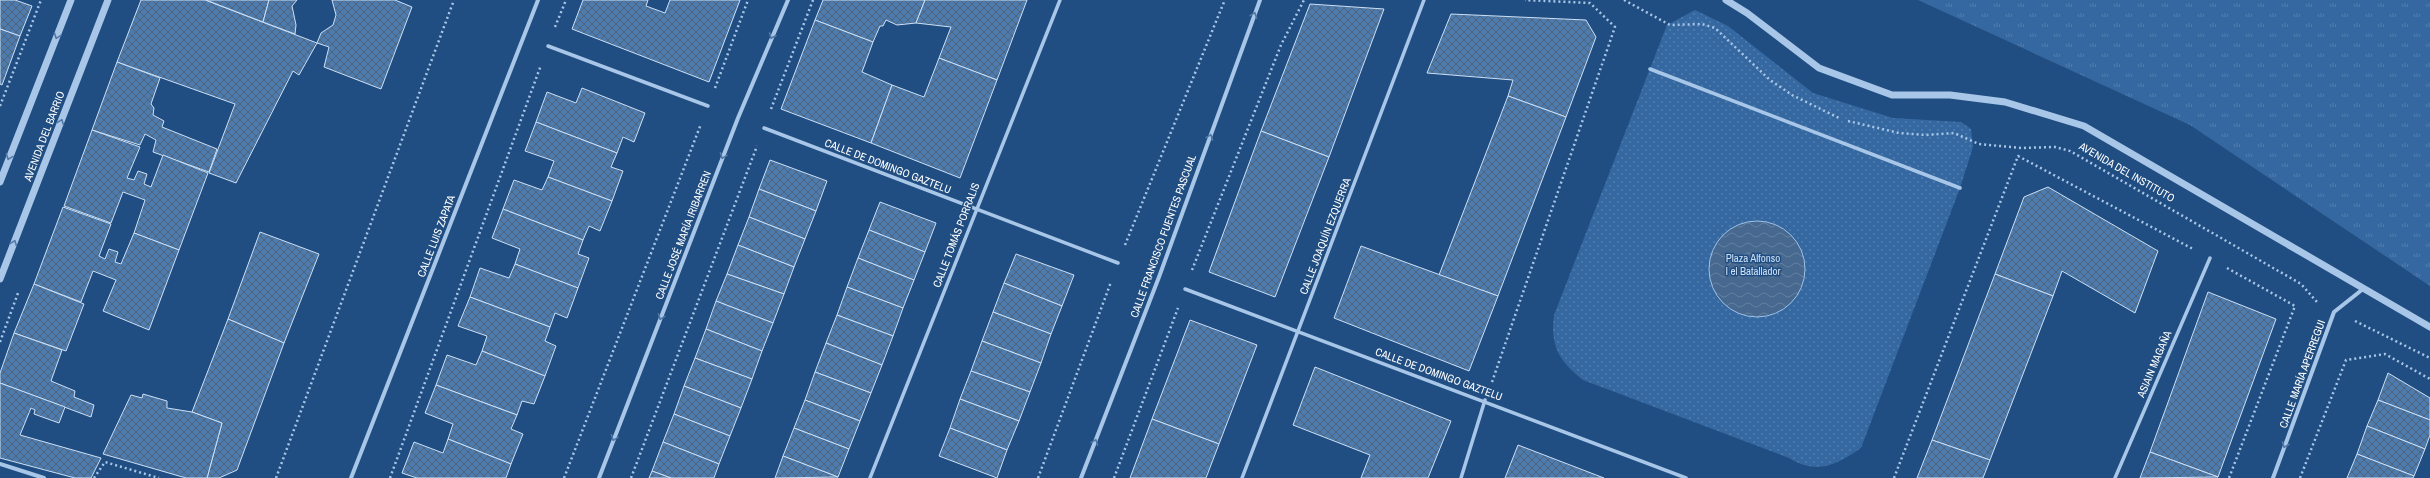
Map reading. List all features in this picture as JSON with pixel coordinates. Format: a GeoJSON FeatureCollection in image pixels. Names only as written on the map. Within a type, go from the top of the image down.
{"type":"FeatureCollection","features":[{"type":"Feature","properties":{"kind":"street"},"geometry":{"type":"LineString","coordinates":[[0,182],[71,0]]}},
{"type":"Feature","properties":{"kind":"street","name":"AVENIDA DEL BARRIO"},"geometry":{"type":"LineString","coordinates":[[0,280],[108,0]]}},
{"type":"Feature","properties":{"kind":"street","name":"CALLE LUIS ZAPATA"},"geometry":{"type":"LineString","coordinates":[[351,478],[538,0]]}},
{"type":"Feature","properties":{"kind":"street","name":"CALLE JOSÉ MARÍA IRIBARREN"},"geometry":{"type":"LineString","coordinates":[[598,478],[738,118],[788,0]]}},
{"type":"Feature","properties":{"kind":"street","name":"CALLE TOMÁS PORRALIS"},"geometry":{"type":"LineString","coordinates":[[870,478],[1060,0]]}},
{"type":"Feature","properties":{"kind":"street","name":"CALLE FRANCISCO FUENTES PASCUAL"},"geometry":{"type":"LineString","coordinates":[[1080,478],[1159,277],[1260,0]]}},
{"type":"Feature","properties":{"kind":"street","name":"CALLE JOAQUÍN EZQUERRA"},"geometry":{"type":"LineString","coordinates":[[1242,478],[1424,0]]}},
{"type":"Feature","properties":{"kind":"street","name":"AVENIDA DEL INSTITUTO"},"geometry":{"type":"LineString","coordinates":[[1726,0],[1747,13],[1819,68],[1892,95],[1950,95],[2005,102],[2084,126],[2430,327]]}},
{"type":"Feature","properties":{"kind":"street"},"geometry":{"type":"LineString","coordinates":[[548,46],[708,106]]}},
{"type":"Feature","properties":{"kind":"street"},"geometry":{"type":"LineString","coordinates":[[1650,69],[1960,188]]}},
{"type":"Feature","properties":{"kind":"street","name":"CALLE DE DOMINGO GAZTELU"},"geometry":{"type":"LineString","coordinates":[[764,128],[1118,263]]}},
{"type":"Feature","properties":{"kind":"street","name":"ASIAIN MAGAÑA"},"geometry":{"type":"LineString","coordinates":[[2115,478],[2210,258]]}},
{"type":"Feature","properties":{"kind":"street","name":"CALLE DE DOMINGO GAZTELU"},"geometry":{"type":"LineString","coordinates":[[1185,289],[1298,332],[1486,400],[1686,478]]}},
{"type":"Feature","properties":{"kind":"street","name":"CALLE MARÍA APERREGUI"},"geometry":{"type":"LineString","coordinates":[[2273,478],[2334,312],[2363,289]]}},
{"type":"Feature","properties":{"kind":"street"},"geometry":{"type":"LineString","coordinates":[[1461,478],[1486,400]]}},
{"type":"Feature","properties":{"kind":"street"},"geometry":{"type":"LineString","coordinates":[[0,464],[44,478]]}},
{"type":"Feature","properties":{"kind":"path"},"geometry":{"type":"LineString","coordinates":[[0,106],[41,0]]}},
{"type":"Feature","properties":{"kind":"path"},"geometry":{"type":"LineString","coordinates":[[276,478],[454,0]]}},
{"type":"Feature","properties":{"kind":"path"},"geometry":{"type":"LineString","coordinates":[[390,478],[566,0]]}},
{"type":"Feature","properties":{"kind":"path"},"geometry":{"type":"LineString","coordinates":[[564,478],[748,0]]}},
{"type":"Feature","properties":{"kind":"path"},"geometry":{"type":"LineString","coordinates":[[631,478],[812,0]]}},
{"type":"Feature","properties":{"kind":"path"},"geometry":{"type":"LineString","coordinates":[[1038,478],[1118,263],[1224,2],[1223,0]]}},
{"type":"Feature","properties":{"kind":"path"},"geometry":{"type":"LineString","coordinates":[[1114,478],[1185,289],[1281,45],[1304,0]]}},
{"type":"Feature","properties":{"kind":"path"},"geometry":{"type":"LineString","coordinates":[[1486,400],[1615,27],[1590,3],[1525,0]]}},
{"type":"Feature","properties":{"kind":"path","name":"AVENIDA DEL INSTITUTO"},"geometry":{"type":"LineString","coordinates":[[1624,0],[1670,25],[1702,24],[1715,28],[1770,80],[1792,95],[1845,120],[1899,133],[1926,135],[1954,133],[1979,144],[2021,148],[2054,148],[2070,151],[2301,284],[2316,301],[2334,312],[2387,335],[2430,358]]}},
{"type":"Feature","properties":{"kind":"path"},"geometry":{"type":"LineString","coordinates":[[1894,478],[2018,156]]}},
{"type":"Feature","properties":{"kind":"path"},"geometry":{"type":"LineString","coordinates":[[2300,478],[2346,360],[2385,354],[2430,379]]}},
{"type":"Feature","properties":{"kind":"path"},"geometry":{"type":"LineString","coordinates":[[94,478],[105,462],[159,478]]}},
{"type":"Feature","properties":{"kind":"green space"},"geometry":{"type":"Polygon","coordinates":[[[1918,0],[2430,0],[2430,286],[2190,125],[1918,0]]]}},
{"type":"Feature","properties":{"kind":"green space","name":"Plaza Alfonso I el Batallador"},"geometry":{"type":"Polygon","coordinates":[[[1695,10],[1728,26],[1813,93],[1893,118],[1961,122],[1971,129],[1973,147],[1960,188],[1861,448],[1843,459],[1826,466],[1817,467],[1799,463],[1583,380],[1562,359],[1555,344],[1553,336],[1554,315],[1667,25],[1695,10]]]}},
{"type":"Feature","properties":{"kind":"water"},"geometry":{"type":"Polygon","coordinates":[[[1757,221],[1775,225],[1784,229],[1791,235],[1797,242],[1801,251],[1805,269],[1801,287],[1797,296],[1791,303],[1784,309],[1775,313],[1757,317],[1739,313],[1730,309],[1723,303],[1717,296],[1713,287],[1709,269],[1713,251],[1717,242],[1723,235],[1730,229],[1739,225],[1757,221]]]}},
{"type":"Feature","properties":{"kind":"building"},"geometry":{"type":"Polygon","coordinates":[[[0,0],[15,0],[32,6],[20,36],[0,29],[0,0]]]}},
{"type":"Feature","properties":{"kind":"building"},"geometry":{"type":"Polygon","coordinates":[[[141,0],[205,0],[317,43],[299,75],[293,71],[236,183],[209,173],[235,104],[117,62],[141,0]]]}},
{"type":"Feature","properties":{"kind":"building"},"geometry":{"type":"Polygon","coordinates":[[[206,0],[269,0],[263,22],[206,0]]]}},
{"type":"Feature","properties":{"kind":"building"},"geometry":{"type":"Polygon","coordinates":[[[269,0],[297,0],[292,6],[296,25],[295,34],[263,22],[269,0]]]}},
{"type":"Feature","properties":{"kind":"building"},"geometry":{"type":"Polygon","coordinates":[[[332,0],[395,0],[412,7],[381,89],[324,67],[329,47],[317,43],[321,33],[333,25],[336,15],[332,0]]]}},
{"type":"Feature","properties":{"kind":"building"},"geometry":{"type":"Polygon","coordinates":[[[583,0],[648,0],[646,6],[665,13],[670,0],[740,0],[709,82],[572,29],[583,0]]]}},
{"type":"Feature","properties":{"kind":"building"},"geometry":{"type":"Polygon","coordinates":[[[823,0],[925,0],[916,23],[897,25],[886,20],[883,26],[880,26],[873,42],[815,20],[823,0]]]}},
{"type":"Feature","properties":{"kind":"building"},"geometry":{"type":"Polygon","coordinates":[[[925,0],[1027,0],[997,80],[939,58],[951,27],[916,23],[925,0]]]}},
{"type":"Feature","properties":{"kind":"building"},"geometry":{"type":"Polygon","coordinates":[[[1310,4],[1384,9],[1329,157],[1261,131],[1310,4]]]}},
{"type":"Feature","properties":{"kind":"building"},"geometry":{"type":"Polygon","coordinates":[[[1451,14],[1586,20],[1596,37],[1566,117],[1508,96],[1513,80],[1427,73],[1451,14]]]}},
{"type":"Feature","properties":{"kind":"building"},"geometry":{"type":"Polygon","coordinates":[[[815,20],[873,42],[862,72],[892,85],[871,143],[781,109],[815,20]]]}},
{"type":"Feature","properties":{"kind":"building"},"geometry":{"type":"Polygon","coordinates":[[[0,29],[20,36],[2,85],[0,84],[0,29]]]}},
{"type":"Feature","properties":{"kind":"building"},"geometry":{"type":"Polygon","coordinates":[[[939,58],[997,80],[960,178],[871,143],[892,85],[924,97],[939,58]]]}},
{"type":"Feature","properties":{"kind":"building"},"geometry":{"type":"Polygon","coordinates":[[[117,62],[160,78],[151,104],[154,108],[153,115],[164,121],[162,127],[217,149],[209,172],[153,152],[156,140],[145,134],[140,145],[92,130],[117,62]]]}},
{"type":"Feature","properties":{"kind":"building"},"geometry":{"type":"Polygon","coordinates":[[[582,88],[645,113],[634,142],[623,137],[617,153],[536,122],[547,92],[576,103],[582,88]]]}},
{"type":"Feature","properties":{"kind":"building"},"geometry":{"type":"Polygon","coordinates":[[[1508,96],[1566,117],[1498,296],[1439,275],[1508,96]]]}},
{"type":"Feature","properties":{"kind":"building"},"geometry":{"type":"Polygon","coordinates":[[[536,122],[617,153],[611,167],[623,171],[612,201],[548,177],[554,161],[525,151],[536,122]]]}},
{"type":"Feature","properties":{"kind":"building"},"geometry":{"type":"Polygon","coordinates":[[[92,130],[140,147],[127,178],[134,180],[138,171],[147,174],[144,184],[151,187],[163,155],[208,173],[179,250],[134,233],[145,200],[123,192],[111,223],[64,206],[92,130]]]}},
{"type":"Feature","properties":{"kind":"building"},"geometry":{"type":"Polygon","coordinates":[[[1261,131],[1329,157],[1275,297],[1209,272],[1261,131]]]}},
{"type":"Feature","properties":{"kind":"building"},"geometry":{"type":"Polygon","coordinates":[[[770,160],[827,181],[816,211],[759,189],[770,160]]]}},
{"type":"Feature","properties":{"kind":"building"},"geometry":{"type":"Polygon","coordinates":[[[548,177],[612,201],[600,231],[589,226],[583,240],[503,209],[514,180],[542,190],[548,177]]]}},
{"type":"Feature","properties":{"kind":"building"},"geometry":{"type":"Polygon","coordinates":[[[2048,187],[2158,251],[2135,313],[2062,271],[2053,296],[1995,274],[2024,197],[2048,187]]]}},
{"type":"Feature","properties":{"kind":"building"},"geometry":{"type":"Polygon","coordinates":[[[759,189],[816,211],[805,239],[749,217],[759,189]]]}},
{"type":"Feature","properties":{"kind":"building"},"geometry":{"type":"Polygon","coordinates":[[[880,202],[936,223],[925,252],[869,230],[880,202]]]}},
{"type":"Feature","properties":{"kind":"building"},"geometry":{"type":"Polygon","coordinates":[[[63,207],[111,224],[99,256],[105,259],[109,249],[118,252],[115,262],[121,264],[134,233],[179,250],[149,330],[103,311],[116,280],[93,271],[81,302],[34,284],[63,207]]]}},
{"type":"Feature","properties":{"kind":"building"},"geometry":{"type":"Polygon","coordinates":[[[503,209],[583,240],[578,254],[589,258],[578,288],[515,264],[520,249],[492,238],[503,209]]]}},
{"type":"Feature","properties":{"kind":"building"},"geometry":{"type":"Polygon","coordinates":[[[749,217],[805,239],[794,267],[738,245],[749,217]]]}},
{"type":"Feature","properties":{"kind":"building"},"geometry":{"type":"Polygon","coordinates":[[[869,230],[925,252],[914,280],[858,258],[869,230]]]}},
{"type":"Feature","properties":{"kind":"building"},"geometry":{"type":"Polygon","coordinates":[[[260,232],[319,254],[284,343],[228,319],[260,232]]]}},
{"type":"Feature","properties":{"kind":"building"},"geometry":{"type":"Polygon","coordinates":[[[738,245],[794,267],[784,294],[727,274],[738,245]]]}},
{"type":"Feature","properties":{"kind":"building"},"geometry":{"type":"Polygon","coordinates":[[[1361,246],[1498,296],[1469,371],[1334,318],[1361,246]]]}},
{"type":"Feature","properties":{"kind":"building"},"geometry":{"type":"Polygon","coordinates":[[[1016,254],[1074,275],[1062,306],[1004,283],[1016,254]]]}},
{"type":"Feature","properties":{"kind":"building"},"geometry":{"type":"Polygon","coordinates":[[[858,258],[914,280],[903,308],[847,287],[858,258]]]}},
{"type":"Feature","properties":{"kind":"building"},"geometry":{"type":"Polygon","coordinates":[[[515,264],[578,288],[567,318],[555,313],[550,327],[470,297],[480,268],[509,278],[515,264]]]}},
{"type":"Feature","properties":{"kind":"building"},"geometry":{"type":"Polygon","coordinates":[[[727,274],[784,294],[773,323],[716,301],[727,274]]]}},
{"type":"Feature","properties":{"kind":"building"},"geometry":{"type":"Polygon","coordinates":[[[1995,274],[2053,296],[1990,460],[1932,440],[1995,274]]]}},
{"type":"Feature","properties":{"kind":"building"},"geometry":{"type":"Polygon","coordinates":[[[1004,283],[1062,306],[1051,334],[993,312],[1004,283]]]}},
{"type":"Feature","properties":{"kind":"building"},"geometry":{"type":"Polygon","coordinates":[[[34,284],[84,304],[66,351],[14,333],[34,284]]]}},
{"type":"Feature","properties":{"kind":"building"},"geometry":{"type":"Polygon","coordinates":[[[847,287],[903,308],[893,336],[837,315],[847,287]]]}},
{"type":"Feature","properties":{"kind":"building"},"geometry":{"type":"Polygon","coordinates":[[[2208,292],[2276,319],[2218,477],[2150,452],[2208,292]]]}},
{"type":"Feature","properties":{"kind":"building"},"geometry":{"type":"Polygon","coordinates":[[[470,297],[550,327],[545,341],[556,346],[545,376],[482,351],[487,336],[458,326],[470,297]]]}},
{"type":"Feature","properties":{"kind":"building"},"geometry":{"type":"Polygon","coordinates":[[[716,301],[773,323],[762,351],[706,329],[716,301]]]}},
{"type":"Feature","properties":{"kind":"building"},"geometry":{"type":"Polygon","coordinates":[[[993,312],[1051,334],[1041,363],[982,341],[993,312]]]}},
{"type":"Feature","properties":{"kind":"building"},"geometry":{"type":"Polygon","coordinates":[[[837,315],[893,336],[882,365],[826,343],[837,315]]]}},
{"type":"Feature","properties":{"kind":"building"},"geometry":{"type":"Polygon","coordinates":[[[228,319],[284,343],[237,470],[219,478],[207,478],[222,423],[192,412],[228,319]]]}},
{"type":"Feature","properties":{"kind":"building"},"geometry":{"type":"Polygon","coordinates":[[[1190,320],[1257,345],[1219,444],[1152,419],[1190,320]]]}},
{"type":"Feature","properties":{"kind":"building"},"geometry":{"type":"Polygon","coordinates":[[[706,329],[762,351],[752,379],[695,358],[706,329]]]}},
{"type":"Feature","properties":{"kind":"building"},"geometry":{"type":"Polygon","coordinates":[[[14,333],[62,350],[51,381],[75,391],[74,397],[94,405],[91,417],[0,383],[0,373],[14,333]]]}},
{"type":"Feature","properties":{"kind":"building"},"geometry":{"type":"Polygon","coordinates":[[[982,341],[1041,363],[1030,392],[971,371],[982,341]]]}},
{"type":"Feature","properties":{"kind":"building"},"geometry":{"type":"Polygon","coordinates":[[[826,343],[882,365],[871,393],[815,372],[826,343]]]}},
{"type":"Feature","properties":{"kind":"building"},"geometry":{"type":"Polygon","coordinates":[[[482,351],[545,376],[534,404],[522,401],[517,415],[436,385],[447,355],[476,365],[482,351]]]}},
{"type":"Feature","properties":{"kind":"building"},"geometry":{"type":"Polygon","coordinates":[[[695,358],[752,379],[741,408],[684,386],[695,358]]]}},
{"type":"Feature","properties":{"kind":"building"},"geometry":{"type":"Polygon","coordinates":[[[1315,367],[1451,421],[1428,478],[1361,478],[1370,455],[1293,425],[1315,367]]]}},
{"type":"Feature","properties":{"kind":"building"},"geometry":{"type":"Polygon","coordinates":[[[971,371],[1030,392],[1019,421],[960,399],[971,371]]]}},
{"type":"Feature","properties":{"kind":"building"},"geometry":{"type":"Polygon","coordinates":[[[815,372],[871,393],[860,421],[805,400],[815,372]]]}},
{"type":"Feature","properties":{"kind":"building"},"geometry":{"type":"Polygon","coordinates":[[[2388,373],[2430,398],[2430,420],[2378,400],[2388,373]]]}},
{"type":"Feature","properties":{"kind":"building"},"geometry":{"type":"Polygon","coordinates":[[[0,383],[65,407],[59,423],[34,414],[35,410],[31,408],[20,435],[101,458],[91,478],[75,478],[0,458],[0,383]]]}},
{"type":"Feature","properties":{"kind":"building"},"geometry":{"type":"Polygon","coordinates":[[[436,385],[517,415],[511,429],[523,434],[511,464],[448,439],[453,424],[425,413],[436,385]]]}},
{"type":"Feature","properties":{"kind":"building"},"geometry":{"type":"Polygon","coordinates":[[[684,386],[741,408],[730,436],[674,414],[684,386]]]}},
{"type":"Feature","properties":{"kind":"building"},"geometry":{"type":"Polygon","coordinates":[[[143,394],[167,401],[167,408],[192,412],[222,423],[207,478],[186,478],[103,454],[131,395],[142,398],[143,394]]]}},
{"type":"Feature","properties":{"kind":"building"},"geometry":{"type":"Polygon","coordinates":[[[960,399],[1019,421],[1007,450],[950,428],[960,399]]]}},
{"type":"Feature","properties":{"kind":"building"},"geometry":{"type":"Polygon","coordinates":[[[805,400],[860,421],[849,449],[794,428],[805,400]]]}},
{"type":"Feature","properties":{"kind":"building"},"geometry":{"type":"Polygon","coordinates":[[[2378,400],[2430,420],[2430,435],[2425,449],[2367,426],[2378,400]]]}},
{"type":"Feature","properties":{"kind":"building"},"geometry":{"type":"Polygon","coordinates":[[[674,414],[730,436],[719,464],[663,442],[674,414]]]}},
{"type":"Feature","properties":{"kind":"building"},"geometry":{"type":"Polygon","coordinates":[[[1152,419],[1219,444],[1206,478],[1130,478],[1152,419]]]}},
{"type":"Feature","properties":{"kind":"building"},"geometry":{"type":"Polygon","coordinates":[[[2367,426],[2425,449],[2414,476],[2357,454],[2367,426]]]}},
{"type":"Feature","properties":{"kind":"building"},"geometry":{"type":"Polygon","coordinates":[[[794,428],[849,449],[838,477],[783,456],[794,428]]]}},
{"type":"Feature","properties":{"kind":"building"},"geometry":{"type":"Polygon","coordinates":[[[950,428],[1007,450],[997,478],[939,456],[950,428]]]}},
{"type":"Feature","properties":{"kind":"building"},"geometry":{"type":"Polygon","coordinates":[[[448,439],[511,464],[506,478],[417,478],[402,473],[414,442],[443,453],[448,439]]]}},
{"type":"Feature","properties":{"kind":"building"},"geometry":{"type":"Polygon","coordinates":[[[1932,440],[1990,460],[1983,478],[1917,478],[1932,440]]]}},
{"type":"Feature","properties":{"kind":"building"},"geometry":{"type":"Polygon","coordinates":[[[663,442],[719,464],[714,478],[671,478],[652,471],[663,442]]]}},
{"type":"Feature","properties":{"kind":"building"},"geometry":{"type":"Polygon","coordinates":[[[1518,445],[1604,478],[1505,478],[1518,445]]]}},
{"type":"Feature","properties":{"kind":"building"},"geometry":{"type":"Polygon","coordinates":[[[2150,452],[2218,477],[2140,478],[2150,452]]]}},
{"type":"Feature","properties":{"kind":"building"},"geometry":{"type":"Polygon","coordinates":[[[2357,454],[2414,476],[2413,478],[2347,478],[2357,454]]]}},
{"type":"Feature","properties":{"kind":"building"},"geometry":{"type":"Polygon","coordinates":[[[783,456],[838,477],[775,478],[783,456]]]}},
{"type":"Feature","properties":{"kind":"building"},"geometry":{"type":"Polygon","coordinates":[[[652,471],[671,478],[649,478],[652,471]]]}}]}
